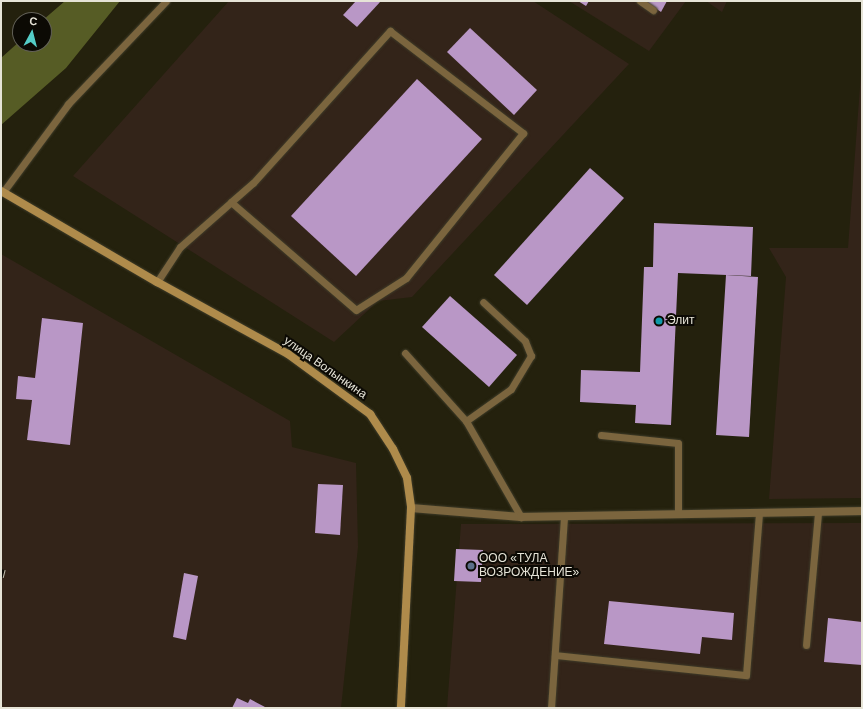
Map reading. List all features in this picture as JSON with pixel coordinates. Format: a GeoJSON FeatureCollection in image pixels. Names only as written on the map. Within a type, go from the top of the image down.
{"type":"FeatureCollection","features":[{"type":"Feature","properties":{"kind":"street","name":"улица Волынкина"},"geometry":{"type":"LineString","coordinates":[[2,191],[157,282],[288,354],[370,414],[393,449],[407,478],[411,508],[401,708]]}},
{"type":"Feature","properties":{"kind":"street"},"geometry":{"type":"LineString","coordinates":[[411,508],[522,517],[862,512]]}},
{"type":"Feature","properties":{"kind":"lane"},"geometry":{"type":"LineString","coordinates":[[2,191],[68,104],[166,1]]}},
{"type":"Feature","properties":{"kind":"lane"},"geometry":{"type":"LineString","coordinates":[[640,1],[653,10]]}},
{"type":"Feature","properties":{"kind":"lane"},"geometry":{"type":"LineString","coordinates":[[157,282],[180,247],[231,202],[253,183],[390,31],[523,133],[406,278],[356,310],[231,202]]}},
{"type":"Feature","properties":{"kind":"lane"},"geometry":{"type":"LineString","coordinates":[[466,422],[511,389],[531,356],[525,341],[483,302]]}},
{"type":"Feature","properties":{"kind":"lane"},"geometry":{"type":"LineString","coordinates":[[405,353],[466,422],[522,517]]}},
{"type":"Feature","properties":{"kind":"lane"},"geometry":{"type":"LineString","coordinates":[[601,435],[678,443],[678,514]]}},
{"type":"Feature","properties":{"kind":"lane"},"geometry":{"type":"LineString","coordinates":[[806,645],[818,512]]}},
{"type":"Feature","properties":{"kind":"lane"},"geometry":{"type":"LineString","coordinates":[[555,655],[746,675],[759,513]]}},
{"type":"Feature","properties":{"kind":"lane"},"geometry":{"type":"LineString","coordinates":[[551,708],[564,516]]}},
{"type":"Feature","properties":{"kind":"shaded area"},"geometry":{"type":"Polygon","coordinates":[[[229,1],[533,1],[629,64],[412,297],[378,301],[334,342],[73,176],[229,1]]]}},
{"type":"Feature","properties":{"kind":"shaded area"},"geometry":{"type":"Polygon","coordinates":[[[569,1],[686,1],[649,51],[569,1]]]}},
{"type":"Feature","properties":{"kind":"shaded area"},"geometry":{"type":"Polygon","coordinates":[[[706,1],[727,1],[722,12],[706,1]]]}},
{"type":"Feature","properties":{"kind":"shaded area"},"geometry":{"type":"Polygon","coordinates":[[[862,60],[862,498],[769,499],[786,277],[769,248],[848,248],[862,60]]]}},
{"type":"Feature","properties":{"kind":"shaded area"},"geometry":{"type":"Polygon","coordinates":[[[1,254],[290,421],[292,447],[356,463],[358,547],[341,708],[1,708],[1,254]]]}},
{"type":"Feature","properties":{"kind":"shaded area"},"geometry":{"type":"Polygon","coordinates":[[[862,523],[862,708],[447,708],[461,524],[862,523]]]}},
{"type":"Feature","properties":{"kind":"green space"},"geometry":{"type":"Polygon","coordinates":[[[65,1],[120,1],[66,68],[1,125],[1,58],[12,48],[12,52],[52,52],[52,12],[65,1]]]}},
{"type":"Feature","properties":{"kind":"building"},"geometry":{"type":"Polygon","coordinates":[[[356,1],[381,1],[357,27],[343,15],[356,1]]]}},
{"type":"Feature","properties":{"kind":"building"},"geometry":{"type":"Polygon","coordinates":[[[578,1],[589,1],[586,6],[578,1]]]}},
{"type":"Feature","properties":{"kind":"building"},"geometry":{"type":"Polygon","coordinates":[[[645,1],[667,1],[661,12],[645,1]]]}},
{"type":"Feature","properties":{"kind":"building"},"geometry":{"type":"Polygon","coordinates":[[[470,28],[537,90],[514,115],[447,52],[470,28]]]}},
{"type":"Feature","properties":{"kind":"building"},"geometry":{"type":"Polygon","coordinates":[[[417,79],[482,139],[356,276],[291,216],[417,79]]]}},
{"type":"Feature","properties":{"kind":"building"},"geometry":{"type":"Polygon","coordinates":[[[590,168],[624,198],[527,305],[494,275],[590,168]]]}},
{"type":"Feature","properties":{"kind":"building","name":"Элит"},"geometry":{"type":"Polygon","coordinates":[[[654,223],[753,227],[751,276],[678,273],[671,425],[635,423],[636,405],[580,402],[581,370],[640,372],[644,267],[653,267],[654,223]]]}},
{"type":"Feature","properties":{"kind":"building"},"geometry":{"type":"Polygon","coordinates":[[[726,275],[758,277],[749,437],[716,435],[726,275]]]}},
{"type":"Feature","properties":{"kind":"building"},"geometry":{"type":"Polygon","coordinates":[[[450,296],[517,355],[489,387],[422,327],[450,296]]]}},
{"type":"Feature","properties":{"kind":"building"},"geometry":{"type":"Polygon","coordinates":[[[42,318],[83,323],[70,445],[27,440],[32,400],[16,399],[18,376],[35,378],[42,318]]]}},
{"type":"Feature","properties":{"kind":"building"},"geometry":{"type":"Polygon","coordinates":[[[318,484],[343,485],[340,535],[315,533],[318,484]]]}},
{"type":"Feature","properties":{"kind":"building"},"geometry":{"type":"Polygon","coordinates":[[[456,549],[483,550],[481,582],[454,581],[456,549]]]}},
{"type":"Feature","properties":{"kind":"building"},"geometry":{"type":"Polygon","coordinates":[[[184,573],[198,576],[186,640],[173,637],[184,573]]]}},
{"type":"Feature","properties":{"kind":"building"},"geometry":{"type":"Polygon","coordinates":[[[609,601],[734,613],[732,640],[702,637],[700,654],[604,644],[609,601]]]}},
{"type":"Feature","properties":{"kind":"building"},"geometry":{"type":"Polygon","coordinates":[[[828,618],[862,622],[862,665],[824,662],[828,618]]]}},
{"type":"Feature","properties":{"kind":"building"},"geometry":{"type":"Polygon","coordinates":[[[237,698],[248,703],[250,699],[265,707],[232,708],[237,698]]]}},
{"type":"Feature","properties":{"kind":"railway"},"geometry":{"type":"LineString","coordinates":[[1,577],[3,569]]}},
{"type":"Feature","properties":{"kind":"place","name":"Элит"},"geometry":{"type":"Point","coordinates":[659,321]}},
{"type":"Feature","properties":{"kind":"place","name":"ООО «ТУЛА ВОЗРОЖДЕНИЕ»"},"geometry":{"type":"Point","coordinates":[471,566]}}]}
